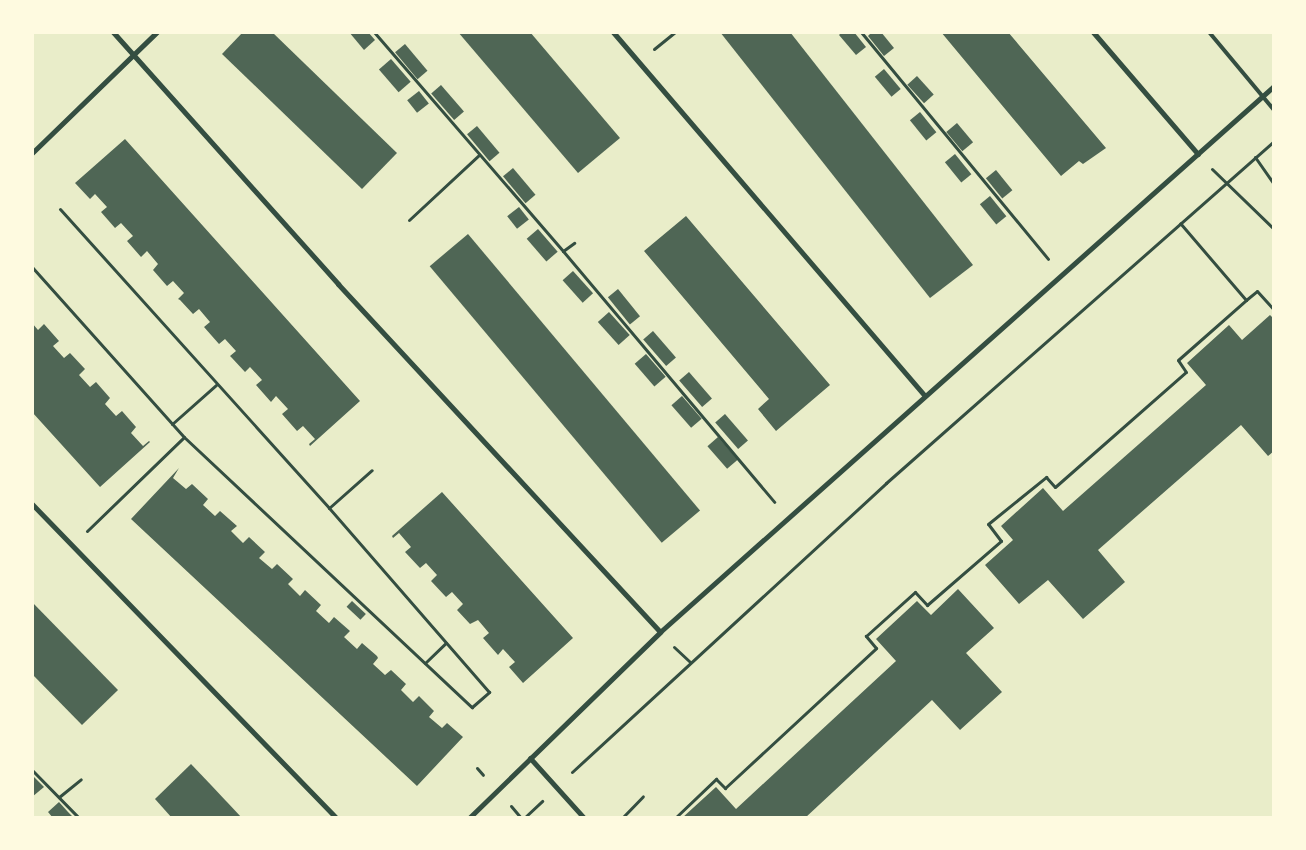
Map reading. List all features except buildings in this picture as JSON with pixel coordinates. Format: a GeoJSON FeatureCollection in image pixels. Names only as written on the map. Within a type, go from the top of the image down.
{"type":"FeatureCollection","features":[{"type":"Feature","properties":{"kind":"street"},"geometry":{"type":"LineString","coordinates":[[113,32],[338,284],[660,632]]}},
{"type":"Feature","properties":{"kind":"street"},"geometry":{"type":"LineString","coordinates":[[32,153],[156,32]]}},
{"type":"Feature","properties":{"kind":"street"},"geometry":{"type":"LineString","coordinates":[[613,32],[924,395]]}},
{"type":"Feature","properties":{"kind":"street"},"geometry":{"type":"LineString","coordinates":[[1093,32],[1198,154]]}},
{"type":"Feature","properties":{"kind":"street"},"geometry":{"type":"LineString","coordinates":[[469,818],[660,632],[924,395],[1274,86]]}},
{"type":"Feature","properties":{"kind":"street"},"geometry":{"type":"LineString","coordinates":[[32,504],[336,818]]}},
{"type":"Feature","properties":{"kind":"street"},"geometry":{"type":"LineString","coordinates":[[530,758],[584,818]]}},
{"type":"Feature","properties":{"kind":"lane"},"geometry":{"type":"LineString","coordinates":[[1209,32],[1274,110]]}},
{"type":"Feature","properties":{"kind":"path"},"geometry":{"type":"LineString","coordinates":[[374,32],[563,251],[788,518]]}},
{"type":"Feature","properties":{"kind":"path"},"geometry":{"type":"LineString","coordinates":[[860,32],[1062,275]]}},
{"type":"Feature","properties":{"kind":"path"},"geometry":{"type":"LineString","coordinates":[[524,818],[556,786],[886,483],[1225,181],[1274,141]]}},
{"type":"Feature","properties":{"kind":"path"},"geometry":{"type":"LineString","coordinates":[[409,220],[479,155]]}},
{"type":"Feature","properties":{"kind":"path"},"geometry":{"type":"LineString","coordinates":[[1255,157],[1274,184]]}},
{"type":"Feature","properties":{"kind":"path"},"geometry":{"type":"LineString","coordinates":[[1225,181],[1274,230]]}},
{"type":"Feature","properties":{"kind":"path"},"geometry":{"type":"LineString","coordinates":[[32,267],[184,436],[472,707],[489,692],[329,508],[216,385],[60,209]]}},
{"type":"Feature","properties":{"kind":"path"},"geometry":{"type":"LineString","coordinates":[[1180,223],[1246,300]]}},
{"type":"Feature","properties":{"kind":"path"},"geometry":{"type":"LineString","coordinates":[[563,251],[574,243]]}},
{"type":"Feature","properties":{"kind":"path"},"geometry":{"type":"LineString","coordinates":[[675,818],[716,779],[725,788],[876,648],[866,636],[915,592],[927,605],[1001,541],[988,524],[1046,477],[1055,487],[1186,372],[1178,360],[1246,300],[1257,291],[1274,310]]}},
{"type":"Feature","properties":{"kind":"path"},"geometry":{"type":"LineString","coordinates":[[172,424],[216,385]]}},
{"type":"Feature","properties":{"kind":"path"},"geometry":{"type":"LineString","coordinates":[[72,545],[184,436]]}},
{"type":"Feature","properties":{"kind":"path"},"geometry":{"type":"LineString","coordinates":[[329,508],[372,470]]}},
{"type":"Feature","properties":{"kind":"path"},"geometry":{"type":"LineString","coordinates":[[425,663],[446,643]]}},
{"type":"Feature","properties":{"kind":"path"},"geometry":{"type":"LineString","coordinates":[[32,770],[79,818]]}},
{"type":"Feature","properties":{"kind":"path"},"geometry":{"type":"LineString","coordinates":[[59,797],[81,779]]}},
{"type":"Feature","properties":{"kind":"path"},"geometry":{"type":"LineString","coordinates":[[622,818],[643,796]]}}]}
